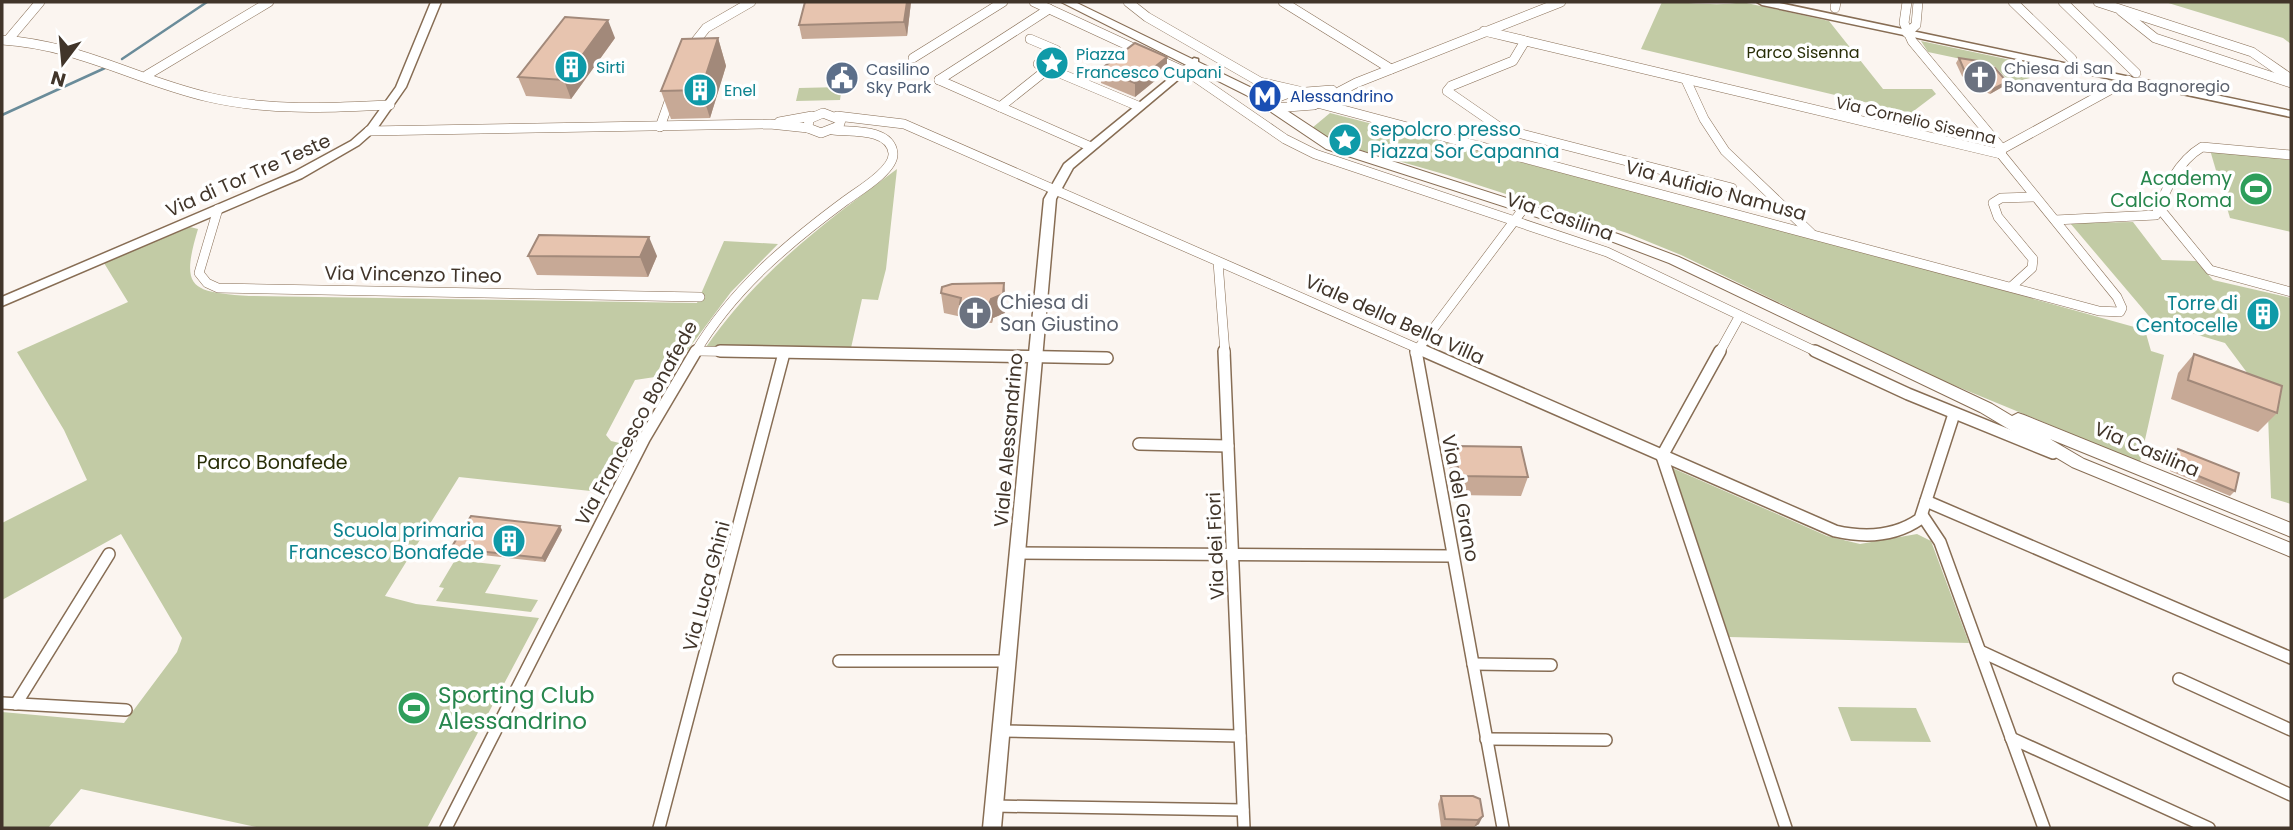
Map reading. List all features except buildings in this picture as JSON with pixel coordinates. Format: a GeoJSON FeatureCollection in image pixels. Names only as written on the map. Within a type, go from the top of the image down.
{"type":"FeatureCollection","features":[{"type":"Feature","properties":{"kind":"main road","name":"Via Casilina"},"geometry":{"type":"LineString","coordinates":[[1067,2],[1194,61],[1248,91],[1291,122],[1338,149],[1627,242],[1690,267],[1986,408],[2291,530]]}},
{"type":"Feature","properties":{"kind":"main road","name":"Via Casilina"},"geometry":{"type":"LineString","coordinates":[[1097,16],[1182,47],[1238,79],[1248,87],[1248,91]]}},
{"type":"Feature","properties":{"kind":"main road","name":"Via Casilina"},"geometry":{"type":"LineString","coordinates":[[1986,408],[2078,463],[2291,550]]}},
{"type":"Feature","properties":{"kind":"street"},"geometry":{"type":"LineString","coordinates":[[5,40],[40,2]]}},
{"type":"Feature","properties":{"kind":"street"},"geometry":{"type":"LineString","coordinates":[[147,75],[269,2]]}},
{"type":"Feature","properties":{"kind":"street","name":"Via di Tor Tre Teste"},"geometry":{"type":"LineString","coordinates":[[2,302],[306,172],[346,150],[369,131],[390,105],[408,75],[436,2]]}},
{"type":"Feature","properties":{"kind":"street"},"geometry":{"type":"LineString","coordinates":[[683,63],[694,37],[751,2]]}},
{"type":"Feature","properties":{"kind":"street"},"geometry":{"type":"LineString","coordinates":[[914,58],[1003,2]]}},
{"type":"Feature","properties":{"kind":"street","name":"Via Casilina"},"geometry":{"type":"LineString","coordinates":[[1034,2],[1211,86],[1285,139],[1315,155],[1606,252],[1739,317],[1954,414],[2078,463]]}},
{"type":"Feature","properties":{"kind":"street"},"geometry":{"type":"LineString","coordinates":[[1128,2],[1147,17],[1260,82],[1294,92]]}},
{"type":"Feature","properties":{"kind":"street"},"geometry":{"type":"LineString","coordinates":[[1283,2],[1391,69]]}},
{"type":"Feature","properties":{"kind":"street"},"geometry":{"type":"LineString","coordinates":[[1291,122],[1301,107],[1316,99],[1560,2]]}},
{"type":"Feature","properties":{"kind":"street"},"geometry":{"type":"LineString","coordinates":[[1762,2],[2072,59],[2132,76],[2291,106]]}},
{"type":"Feature","properties":{"kind":"street"},"geometry":{"type":"LineString","coordinates":[[1805,2],[1835,5],[1909,27],[2291,114]]}},
{"type":"Feature","properties":{"kind":"street"},"geometry":{"type":"LineString","coordinates":[[1907,2],[1909,27],[2055,220],[2156,215],[2168,183],[2200,148],[2212,146],[2291,155]]}},
{"type":"Feature","properties":{"kind":"street"},"geometry":{"type":"LineString","coordinates":[[1909,27],[1918,2]]}},
{"type":"Feature","properties":{"kind":"street"},"geometry":{"type":"LineString","coordinates":[[2013,2],[2072,59]]}},
{"type":"Feature","properties":{"kind":"street"},"geometry":{"type":"LineString","coordinates":[[2063,2],[2132,76]]}},
{"type":"Feature","properties":{"kind":"street"},"geometry":{"type":"LineString","coordinates":[[2098,2],[2252,52],[2291,81]]}},
{"type":"Feature","properties":{"kind":"street"},"geometry":{"type":"LineString","coordinates":[[1049,9],[939,80],[1089,146]]}},
{"type":"Feature","properties":{"kind":"street"},"geometry":{"type":"LineString","coordinates":[[2119,9],[2155,38],[2291,81]]}},
{"type":"Feature","properties":{"kind":"street","name":"Via Cornelio Sisenna"},"geometry":{"type":"LineString","coordinates":[[1494,28],[2001,151]]}},
{"type":"Feature","properties":{"kind":"street","name":"Via Cornelio Sisenna"},"geometry":{"type":"LineString","coordinates":[[1484,31],[2001,151]]}},
{"type":"Feature","properties":{"kind":"street"},"geometry":{"type":"LineString","coordinates":[[1030,39],[1056,50],[1038,64],[1138,106]]}},
{"type":"Feature","properties":{"kind":"street"},"geometry":{"type":"LineString","coordinates":[[5,40],[70,47],[223,100],[346,107],[390,105]]}},
{"type":"Feature","properties":{"kind":"street"},"geometry":{"type":"LineString","coordinates":[[1525,41],[1514,60],[1453,85],[1447,91],[1502,130],[1732,188]]}},
{"type":"Feature","properties":{"kind":"street","name":"Viale Alessandrino"},"geometry":{"type":"LineString","coordinates":[[992,828],[1016,553],[1053,189],[1068,166],[1089,146],[1194,61]]}},
{"type":"Feature","properties":{"kind":"street"},"geometry":{"type":"LineString","coordinates":[[1000,107],[1049,68]]}},
{"type":"Feature","properties":{"kind":"street"},"geometry":{"type":"LineString","coordinates":[[2001,151],[2132,76]]}},
{"type":"Feature","properties":{"kind":"street"},"geometry":{"type":"LineString","coordinates":[[1686,80],[1704,119],[1728,154],[1812,234]]}},
{"type":"Feature","properties":{"kind":"street"},"geometry":{"type":"LineString","coordinates":[[660,127],[674,88]]}},
{"type":"Feature","properties":{"kind":"street"},"geometry":{"type":"LineString","coordinates":[[1248,91],[1294,92]]}},
{"type":"Feature","properties":{"kind":"street"},"geometry":{"type":"LineString","coordinates":[[1269,105],[1294,92]]}},
{"type":"Feature","properties":{"kind":"street"},"geometry":{"type":"LineString","coordinates":[[1294,92],[1293,100],[1301,107]]}},
{"type":"Feature","properties":{"kind":"street","name":"Via Aufidio Namusa"},"geometry":{"type":"LineString","coordinates":[[1294,92],[2106,313],[2120,312],[2122,308],[2119,301],[2055,220]]}},
{"type":"Feature","properties":{"kind":"street"},"geometry":{"type":"LineString","coordinates":[[1269,105],[1301,107]]}},
{"type":"Feature","properties":{"kind":"street"},"geometry":{"type":"LineString","coordinates":[[346,107],[380,117]]}},
{"type":"Feature","properties":{"kind":"street","name":"Viale della Bella Villa"},"geometry":{"type":"LineString","coordinates":[[770,124],[823,113],[904,124],[1845,534],[1881,534],[1911,525],[1922,516]]}},
{"type":"Feature","properties":{"kind":"street"},"geometry":{"type":"LineString","coordinates":[[807,128],[807,122],[812,116]]}},
{"type":"Feature","properties":{"kind":"street"},"geometry":{"type":"LineString","coordinates":[[833,130],[840,123],[837,116]]}},
{"type":"Feature","properties":{"kind":"street","name":"Viale della Bella Villa"},"geometry":{"type":"LineString","coordinates":[[369,131],[770,124],[807,128],[816,132],[833,130]]}},
{"type":"Feature","properties":{"kind":"street","name":"Via Francesco Bonafede"},"geometry":{"type":"LineString","coordinates":[[446,828],[648,432],[720,313],[768,262],[815,222],[879,176],[892,161],[893,152],[889,142],[880,135],[833,130]]}},
{"type":"Feature","properties":{"kind":"street"},"geometry":{"type":"LineString","coordinates":[[2011,287],[2032,268],[2033,258],[1998,216],[1993,203],[2001,198],[2035,197]]}},
{"type":"Feature","properties":{"kind":"street"},"geometry":{"type":"LineString","coordinates":[[1417,348],[1524,208]]}},
{"type":"Feature","properties":{"kind":"street"},"geometry":{"type":"LineString","coordinates":[[2160,208],[2210,270],[2291,292]]}},
{"type":"Feature","properties":{"kind":"street","name":"Via Vincenzo Tineo"},"geometry":{"type":"LineString","coordinates":[[218,209],[199,269],[203,280],[218,288],[700,297]]}},
{"type":"Feature","properties":{"kind":"street","name":"Via dei Fiori"},"geometry":{"type":"LineString","coordinates":[[1218,262],[1244,828]]}},
{"type":"Feature","properties":{"kind":"street"},"geometry":{"type":"LineString","coordinates":[[1739,317],[1662,456],[1786,828]]}},
{"type":"Feature","properties":{"kind":"street","name":"Via del Grano"},"geometry":{"type":"LineString","coordinates":[[1417,348],[1417,368],[1503,828]]}},
{"type":"Feature","properties":{"kind":"street"},"geometry":{"type":"LineString","coordinates":[[696,351],[1107,358]]}},
{"type":"Feature","properties":{"kind":"street","name":"Via Luca Ghini"},"geometry":{"type":"LineString","coordinates":[[659,828],[784,353]]}},
{"type":"Feature","properties":{"kind":"street"},"geometry":{"type":"LineString","coordinates":[[1954,414],[1922,516],[1940,542],[2044,828]]}},
{"type":"Feature","properties":{"kind":"street"},"geometry":{"type":"LineString","coordinates":[[1139,444],[1228,446]]}},
{"type":"Feature","properties":{"kind":"street"},"geometry":{"type":"LineString","coordinates":[[1926,501],[2291,658]]}},
{"type":"Feature","properties":{"kind":"street"},"geometry":{"type":"LineString","coordinates":[[1016,553],[1452,556]]}},
{"type":"Feature","properties":{"kind":"street"},"geometry":{"type":"LineString","coordinates":[[16,704],[109,554]]}},
{"type":"Feature","properties":{"kind":"street"},"geometry":{"type":"LineString","coordinates":[[1980,650],[2291,795]]}},
{"type":"Feature","properties":{"kind":"street"},"geometry":{"type":"LineString","coordinates":[[839,661],[1007,661]]}},
{"type":"Feature","properties":{"kind":"street"},"geometry":{"type":"LineString","coordinates":[[1473,664],[1551,665]]}},
{"type":"Feature","properties":{"kind":"street"},"geometry":{"type":"LineString","coordinates":[[2179,679],[2291,730]]}},
{"type":"Feature","properties":{"kind":"street"},"geometry":{"type":"LineString","coordinates":[[2,703],[126,710]]}},
{"type":"Feature","properties":{"kind":"street"},"geometry":{"type":"LineString","coordinates":[[1001,731],[1240,736]]}},
{"type":"Feature","properties":{"kind":"street"},"geometry":{"type":"LineString","coordinates":[[2011,738],[2209,828]]}},
{"type":"Feature","properties":{"kind":"street"},"geometry":{"type":"LineString","coordinates":[[1486,739],[1606,740]]}},
{"type":"Feature","properties":{"kind":"street"},"geometry":{"type":"LineString","coordinates":[[995,806],[1243,810]]}},
{"type":"Feature","properties":{"kind":"green space","name":"Parco Sisenna"},"geometry":{"type":"Polygon","coordinates":[[[1662,2],[1742,2],[1829,21],[1883,89],[1932,89],[1936,94],[1911,113],[1641,49],[1662,2]]]}},
{"type":"Feature","properties":{"kind":"green space"},"geometry":{"type":"Polygon","coordinates":[[[2165,2],[2291,2],[2291,44],[2283,38],[2165,2]]]}},
{"type":"Feature","properties":{"kind":"green space"},"geometry":{"type":"Polygon","coordinates":[[[1921,41],[2011,60],[2030,78],[2011,83],[1994,66],[1928,52],[1921,41]]]}},
{"type":"Feature","properties":{"kind":"green space"},"geometry":{"type":"Polygon","coordinates":[[[842,87],[840,100],[796,101],[799,88],[842,87]]]}},
{"type":"Feature","properties":{"kind":"green space"},"geometry":{"type":"Polygon","coordinates":[[[1330,113],[1819,239],[2145,330],[2151,351],[2164,355],[2140,462],[1929,375],[1681,255],[1627,233],[1447,175],[1339,144],[1312,128],[1330,113]]]}},
{"type":"Feature","properties":{"kind":"green space","name":"Academy Calcio Roma"},"geometry":{"type":"Polygon","coordinates":[[[2210,150],[2291,160],[2291,232],[2230,218],[2210,150]]]}},
{"type":"Feature","properties":{"kind":"green space"},"geometry":{"type":"Polygon","coordinates":[[[897,169],[886,269],[878,300],[862,299],[851,348],[706,347],[748,294],[771,271],[818,229],[897,169]]]}},
{"type":"Feature","properties":{"kind":"green space"},"geometry":{"type":"Polygon","coordinates":[[[2133,222],[2162,260],[2196,261],[2213,280],[2291,298],[2291,504],[2271,498],[2267,386],[2254,382],[2225,343],[2154,322],[2070,223],[2133,222]]]}},
{"type":"Feature","properties":{"kind":"green space","name":"Parco Bonafede"},"geometry":{"type":"Polygon","coordinates":[[[190,227],[198,229],[190,264],[195,284],[214,292],[249,296],[697,303],[724,241],[778,244],[731,292],[687,351],[669,348],[655,377],[635,380],[606,435],[611,441],[624,444],[600,492],[459,477],[385,596],[416,604],[539,618],[427,828],[261,828],[81,789],[48,828],[2,828],[2,712],[124,723],[177,652],[182,638],[121,534],[2,600],[2,523],[87,480],[64,430],[17,352],[128,302],[104,263],[190,227]]]}},
{"type":"Feature","properties":{"kind":"green space"},"geometry":{"type":"Polygon","coordinates":[[[1670,467],[1827,536],[1860,544],[1917,534],[1931,541],[1969,643],[1729,637],[1670,467]]]}},
{"type":"Feature","properties":{"kind":"green space"},"geometry":{"type":"Polygon","coordinates":[[[455,560],[501,565],[485,593],[538,600],[531,612],[436,601],[444,588],[439,587],[455,560]]]}},
{"type":"Feature","properties":{"kind":"green space"},"geometry":{"type":"Polygon","coordinates":[[[1838,707],[1916,708],[1931,742],[1851,741],[1838,707]]]}},
{"type":"Feature","properties":{"kind":"waterway"},"geometry":{"type":"LineString","coordinates":[[122,59],[207,2]]}},
{"type":"Feature","properties":{"kind":"waterway"},"geometry":{"type":"LineString","coordinates":[[2,115],[105,68]]}},
{"type":"Feature","properties":{"kind":"place","name":"Piazza Francesco Cupani"},"geometry":{"type":"Point","coordinates":[1052,63]}},
{"type":"Feature","properties":{"kind":"place","name":"Sirti"},"geometry":{"type":"Point","coordinates":[571,67]}},
{"type":"Feature","properties":{"kind":"place","name":"Chiesa di San Bonaventura da Bagnoregio"},"geometry":{"type":"Point","coordinates":[1980,77]}},
{"type":"Feature","properties":{"kind":"place","name":"Casilino Sky Park"},"geometry":{"type":"Point","coordinates":[842,78]}},
{"type":"Feature","properties":{"kind":"place","name":"Enel"},"geometry":{"type":"Point","coordinates":[700,90]}},
{"type":"Feature","properties":{"kind":"place","name":"Alessandrino"},"geometry":{"type":"Point","coordinates":[1265,96]}},
{"type":"Feature","properties":{"kind":"place","name":"sepolcro presso Piazza Sor Capanna"},"geometry":{"type":"Point","coordinates":[1345,140]}},
{"type":"Feature","properties":{"kind":"place","name":"Academy Calcio Roma"},"geometry":{"type":"Point","coordinates":[2256,189]}},
{"type":"Feature","properties":{"kind":"place","name":"Chiesa di San Giustino"},"geometry":{"type":"Point","coordinates":[975,313]}},
{"type":"Feature","properties":{"kind":"place","name":"Torre di Centocelle"},"geometry":{"type":"Point","coordinates":[2263,314]}},
{"type":"Feature","properties":{"kind":"place","name":"Scuola primaria Francesco Bonafede"},"geometry":{"type":"Point","coordinates":[509,541]}},
{"type":"Feature","properties":{"kind":"place","name":"Sporting Club Alessandrino"},"geometry":{"type":"Point","coordinates":[414,708]}}]}
